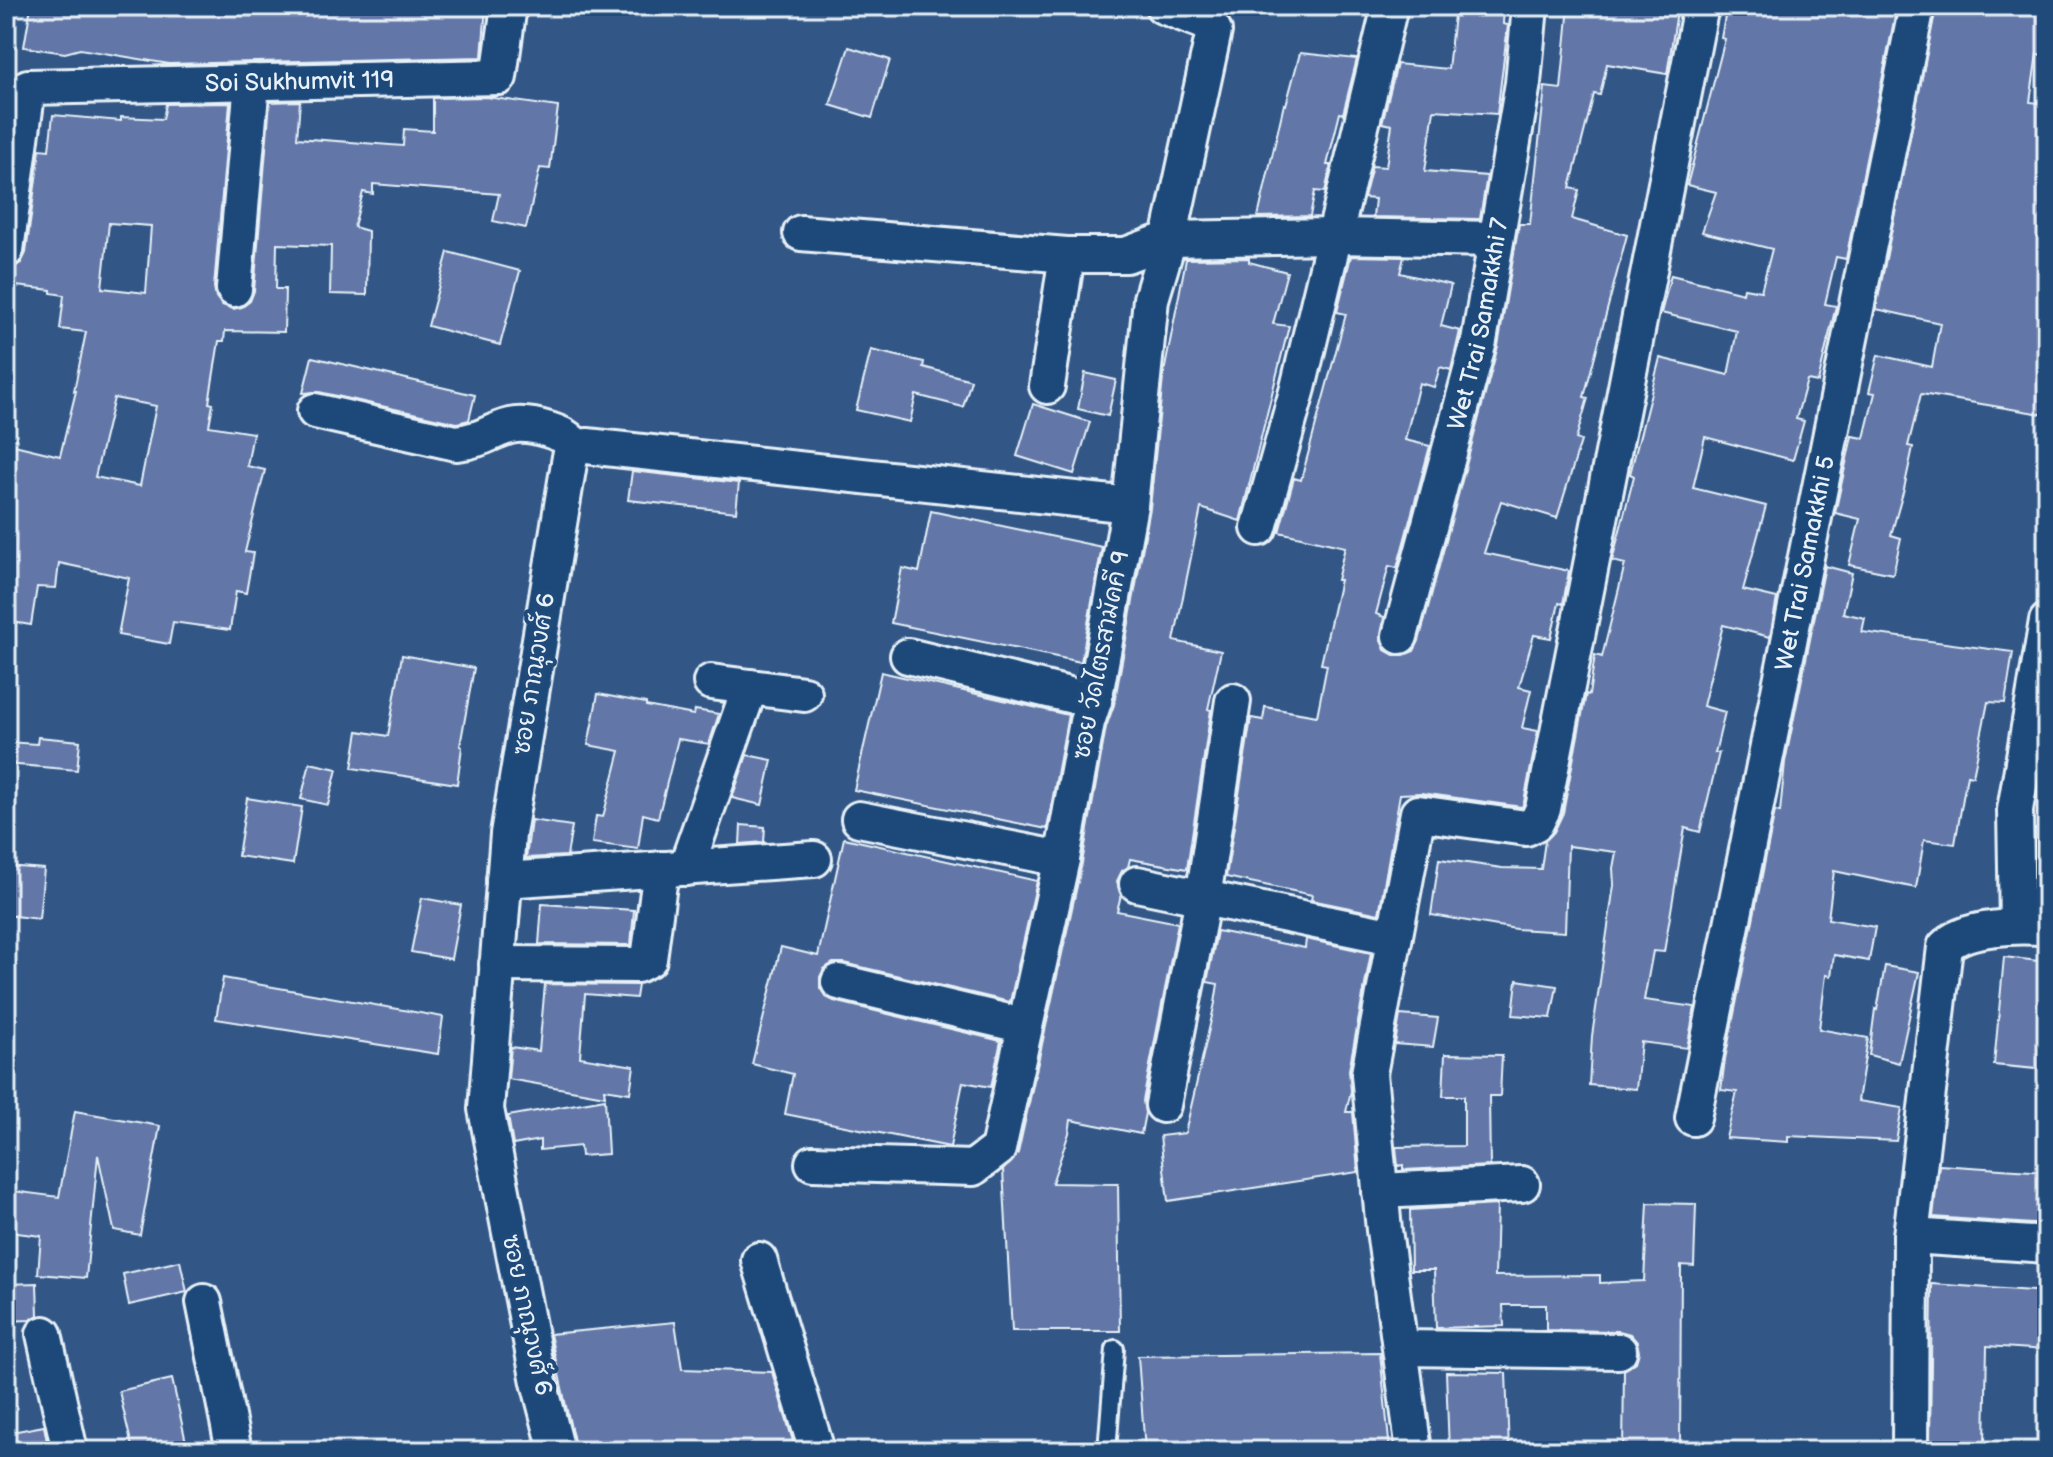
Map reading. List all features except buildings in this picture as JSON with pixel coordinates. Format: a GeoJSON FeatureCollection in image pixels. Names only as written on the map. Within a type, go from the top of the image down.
{"type":"FeatureCollection","features":[{"type":"Feature","properties":{"kind":"street","name":"Soi Sukhumvit 119"},"geometry":{"type":"LineString","coordinates":[[9,204],[28,87],[499,77],[509,6]]}},
{"type":"Feature","properties":{"kind":"street","name":"ซอย วัดไตรสามัคคี 9"},"geometry":{"type":"LineString","coordinates":[[813,1163],[973,1168],[998,1149],[1062,859],[1130,505],[1151,299],[1169,239],[1214,31],[1210,24],[1163,6]]}},
{"type":"Feature","properties":{"kind":"street"},"geometry":{"type":"LineString","coordinates":[[1259,528],[1298,388],[1390,6]]}},
{"type":"Feature","properties":{"kind":"street","name":"Wet Trai Samakkhi 7"},"geometry":{"type":"LineString","coordinates":[[1400,636],[1479,341],[1523,83],[1530,6]]}},
{"type":"Feature","properties":{"kind":"street"},"geometry":{"type":"LineString","coordinates":[[1414,1451],[1380,1191],[1369,1074],[1393,937],[1418,813],[1526,828],[1536,823],[1543,809],[1701,6]]}},
{"type":"Feature","properties":{"kind":"street","name":"Wet Trai Samakkhi 5"},"geometry":{"type":"LineString","coordinates":[[1693,1118],[1917,6]]}},
{"type":"Feature","properties":{"kind":"street"},"geometry":{"type":"LineString","coordinates":[[234,289],[252,82]]}},
{"type":"Feature","properties":{"kind":"street"},"geometry":{"type":"LineString","coordinates":[[6,250],[9,204]]}},
{"type":"Feature","properties":{"kind":"street"},"geometry":{"type":"LineString","coordinates":[[801,233],[1067,255],[1126,255],[1169,239],[1334,236],[1496,239]]}},
{"type":"Feature","properties":{"kind":"street"},"geometry":{"type":"LineString","coordinates":[[1047,386],[1067,255]]}},
{"type":"Feature","properties":{"kind":"street"},"geometry":{"type":"LineString","coordinates":[[315,411],[456,443],[472,442],[513,423],[523,423],[560,433],[570,439],[576,448],[587,446],[1130,505]]}},
{"type":"Feature","properties":{"kind":"street","name":"ซอย ภาณุวงศ์ 6"},"geometry":{"type":"LineString","coordinates":[[557,1451],[539,1382],[486,1109],[508,834],[570,457],[576,448]]}},
{"type":"Feature","properties":{"kind":"street"},"geometry":{"type":"LineString","coordinates":[[1910,1451],[1911,1236],[1945,947],[1956,938],[2032,926],[2015,810],[2047,621]]}},
{"type":"Feature","properties":{"kind":"street"},"geometry":{"type":"LineString","coordinates":[[908,656],[1094,701]]}},
{"type":"Feature","properties":{"kind":"street"},"geometry":{"type":"LineString","coordinates":[[711,682],[804,694]]}},
{"type":"Feature","properties":{"kind":"street"},"geometry":{"type":"LineString","coordinates":[[497,964],[637,965],[649,959],[674,869],[750,687]]}},
{"type":"Feature","properties":{"kind":"street"},"geometry":{"type":"LineString","coordinates":[[1163,1105],[1203,898],[1233,701]]}},
{"type":"Feature","properties":{"kind":"street"},"geometry":{"type":"LineString","coordinates":[[859,819],[1062,859]]}},
{"type":"Feature","properties":{"kind":"street"},"geometry":{"type":"LineString","coordinates":[[504,880],[814,859]]}},
{"type":"Feature","properties":{"kind":"street"},"geometry":{"type":"LineString","coordinates":[[1137,884],[1393,937]]}},
{"type":"Feature","properties":{"kind":"street"},"geometry":{"type":"LineString","coordinates":[[839,982],[1025,1026]]}},
{"type":"Feature","properties":{"kind":"street"},"geometry":{"type":"LineString","coordinates":[[1380,1191],[1522,1184]]}},
{"type":"Feature","properties":{"kind":"street"},"geometry":{"type":"LineString","coordinates":[[1911,1236],[2047,1245]]}},
{"type":"Feature","properties":{"kind":"street"},"geometry":{"type":"LineString","coordinates":[[759,1260],[817,1451]]}},
{"type":"Feature","properties":{"kind":"street"},"geometry":{"type":"LineString","coordinates":[[204,1302],[234,1451]]}},
{"type":"Feature","properties":{"kind":"street"},"geometry":{"type":"LineString","coordinates":[[44,1334],[70,1451]]}},
{"type":"Feature","properties":{"kind":"street"},"geometry":{"type":"LineString","coordinates":[[1401,1348],[1619,1351]]}},
{"type":"Feature","properties":{"kind":"lane"},"geometry":{"type":"LineString","coordinates":[[1107,1451],[1115,1349]]}}]}
